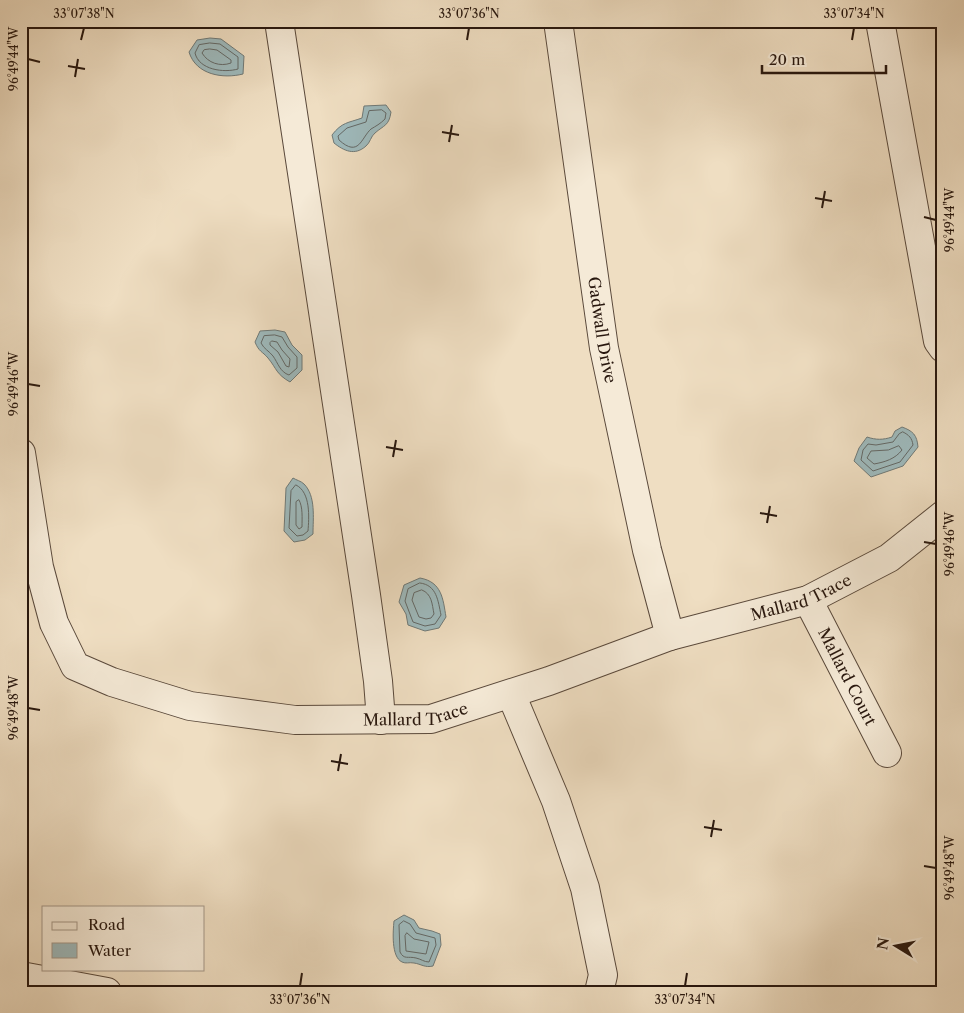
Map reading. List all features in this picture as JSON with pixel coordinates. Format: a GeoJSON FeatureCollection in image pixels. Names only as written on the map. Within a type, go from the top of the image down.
{"type":"FeatureCollection","features":[{"type":"Feature","properties":{"kind":"street"},"geometry":{"type":"LineString","coordinates":[[279,21],[366,595],[378,682],[381,720]]}},
{"type":"Feature","properties":{"kind":"street","name":"Gadwall Drive"},"geometry":{"type":"LineString","coordinates":[[558,21],[604,348],[647,550],[670,636]]}},
{"type":"Feature","properties":{"kind":"street"},"geometry":{"type":"LineString","coordinates":[[880,21],[938,341],[943,348]]}},
{"type":"Feature","properties":{"kind":"street","name":"Mallard Trace"},"geometry":{"type":"LineString","coordinates":[[21,453],[39,567],[54,623],[75,666],[112,682],[190,706],[295,720],[431,719],[511,694],[670,636],[808,600],[889,558],[943,515]]}},
{"type":"Feature","properties":{"kind":"street","name":"Mallard Court"},"geometry":{"type":"LineString","coordinates":[[808,600],[887,752]]}},
{"type":"Feature","properties":{"kind":"street"},"geometry":{"type":"LineString","coordinates":[[511,694],[556,801],[585,888],[603,975],[599,992]]}},
{"type":"Feature","properties":{"kind":"street"},"geometry":{"type":"LineString","coordinates":[[21,976],[107,992]]}},
{"type":"Feature","properties":{"kind":"water"},"geometry":{"type":"Polygon","coordinates":[[[221,39],[244,56],[243,74],[227,76],[211,74],[198,66],[189,52],[197,40],[221,39]]]}},
{"type":"Feature","properties":{"kind":"water"},"geometry":{"type":"Polygon","coordinates":[[[386,105],[391,112],[389,120],[362,149],[354,152],[334,143],[332,135],[342,125],[362,118],[364,106],[386,105]]]}},
{"type":"Feature","properties":{"kind":"water"},"geometry":{"type":"Polygon","coordinates":[[[275,330],[285,332],[292,345],[302,355],[302,370],[290,382],[279,374],[268,358],[259,350],[255,342],[260,331],[275,330]]]}},
{"type":"Feature","properties":{"kind":"water"},"geometry":{"type":"Polygon","coordinates":[[[902,427],[914,434],[918,447],[903,466],[871,477],[854,461],[859,448],[867,437],[873,439],[889,438],[902,427]]]}},
{"type":"Feature","properties":{"kind":"water"},"geometry":{"type":"Polygon","coordinates":[[[293,478],[303,483],[308,489],[312,501],[313,514],[313,534],[305,540],[294,542],[284,531],[286,488],[293,478]]]}},
{"type":"Feature","properties":{"kind":"water"},"geometry":{"type":"Polygon","coordinates":[[[420,578],[433,583],[440,592],[446,617],[439,628],[425,631],[408,625],[406,614],[399,602],[404,585],[420,578]]]}},
{"type":"Feature","properties":{"kind":"water"},"geometry":{"type":"Polygon","coordinates":[[[404,915],[414,920],[419,928],[440,934],[441,945],[433,966],[403,963],[398,959],[393,943],[394,921],[404,915]]]}}]}
